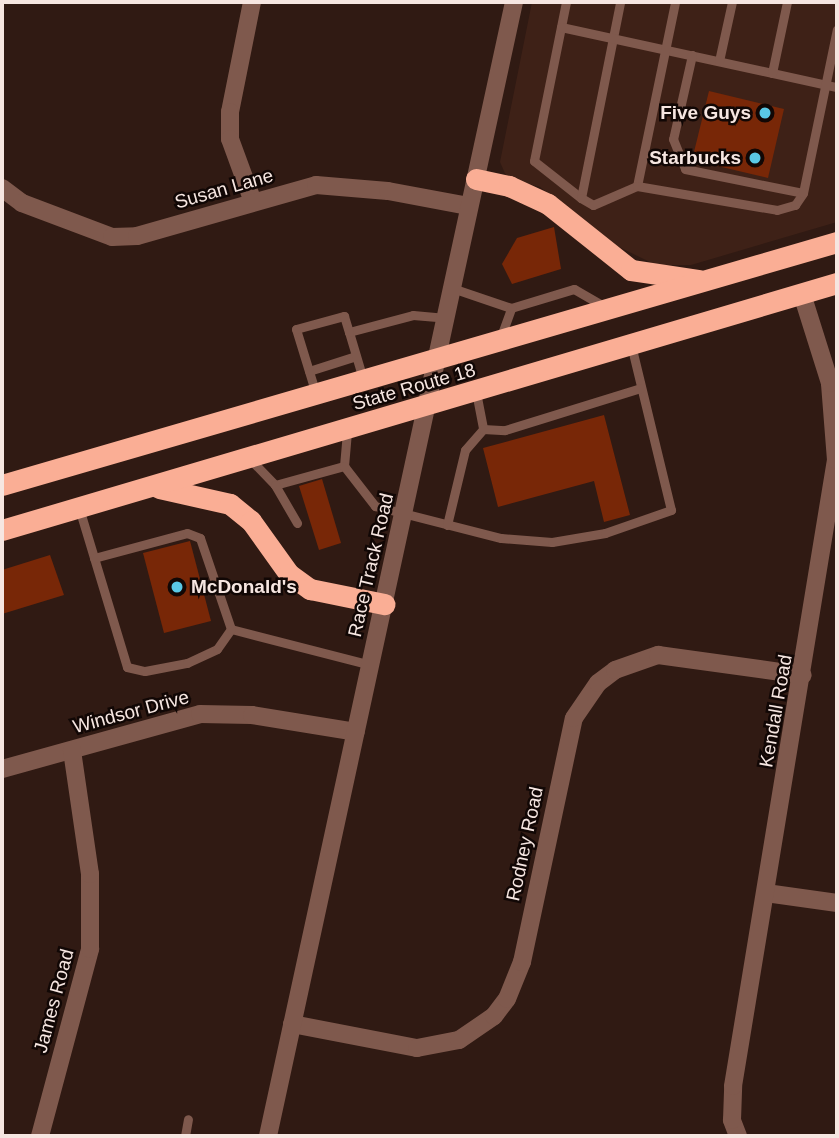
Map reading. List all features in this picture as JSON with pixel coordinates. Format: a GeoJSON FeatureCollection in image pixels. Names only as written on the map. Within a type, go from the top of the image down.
{"type":"FeatureCollection","features":[{"type":"Feature","properties":{"kind":"highway"},"geometry":{"type":"LineString","coordinates":[[476,179],[509,186],[548,204],[632,270],[705,281]]}},
{"type":"Feature","properties":{"kind":"highway","name":"State Route 18"},"geometry":{"type":"LineString","coordinates":[[2,485],[837,242]]}},
{"type":"Feature","properties":{"kind":"highway","name":"State Route 18"},"geometry":{"type":"LineString","coordinates":[[2,530],[476,392],[837,283]]}},
{"type":"Feature","properties":{"kind":"highway"},"geometry":{"type":"LineString","coordinates":[[154,487],[230,504],[251,521],[289,574],[310,589],[384,604]]}},
{"type":"Feature","properties":{"kind":"street"},"geometry":{"type":"LineString","coordinates":[[252,2],[230,113],[230,139],[253,202]]}},
{"type":"Feature","properties":{"kind":"street","name":"Race Track Road"},"geometry":{"type":"LineString","coordinates":[[268,1136],[429,405],[468,206],[514,2]]}},
{"type":"Feature","properties":{"kind":"street","name":"Susan Lane"},"geometry":{"type":"LineString","coordinates":[[4,193],[68,223],[112,237],[137,236],[316,185],[350,186],[468,206]]}},
{"type":"Feature","properties":{"kind":"street","name":"Kendall Road"},"geometry":{"type":"LineString","coordinates":[[738,1136],[732,1120],[733,1086],[803,676],[836,460],[830,383],[802,294]]}},
{"type":"Feature","properties":{"kind":"street","name":"Rodney Road"},"geometry":{"type":"LineString","coordinates":[[292,1024],[417,1048],[459,1040],[494,1016],[508,999],[522,962],[574,718],[591,691],[615,670],[659,655],[803,676]]}},
{"type":"Feature","properties":{"kind":"street","name":"Windsor Drive"},"geometry":{"type":"LineString","coordinates":[[2,769],[200,714],[252,715],[356,732]]}},
{"type":"Feature","properties":{"kind":"street","name":"James Road"},"geometry":{"type":"LineString","coordinates":[[40,1136],[90,949],[90,874],[72,750]]}},
{"type":"Feature","properties":{"kind":"street"},"geometry":{"type":"LineString","coordinates":[[766,893],[837,903]]}},
{"type":"Feature","properties":{"kind":"lane"},"geometry":{"type":"LineString","coordinates":[[566,2],[534,161],[593,205],[637,186],[777,210],[795,205],[803,193],[837,29]]}},
{"type":"Feature","properties":{"kind":"lane"},"geometry":{"type":"LineString","coordinates":[[581,198],[620,2]]}},
{"type":"Feature","properties":{"kind":"lane"},"geometry":{"type":"LineString","coordinates":[[637,186],[675,2]]}},
{"type":"Feature","properties":{"kind":"lane"},"geometry":{"type":"LineString","coordinates":[[719,61],[732,2]]}},
{"type":"Feature","properties":{"kind":"lane"},"geometry":{"type":"LineString","coordinates":[[772,72],[787,2]]}},
{"type":"Feature","properties":{"kind":"lane"},"geometry":{"type":"LineString","coordinates":[[561,27],[837,87]]}},
{"type":"Feature","properties":{"kind":"lane"},"geometry":{"type":"LineString","coordinates":[[692,55],[673,139],[685,169],[803,193]]}},
{"type":"Feature","properties":{"kind":"lane"},"geometry":{"type":"LineString","coordinates":[[452,288],[511,308],[574,289],[608,309]]}},
{"type":"Feature","properties":{"kind":"lane"},"geometry":{"type":"LineString","coordinates":[[500,341],[511,308]]}},
{"type":"Feature","properties":{"kind":"lane"},"geometry":{"type":"LineString","coordinates":[[316,394],[296,329],[344,316],[363,381]]}},
{"type":"Feature","properties":{"kind":"lane"},"geometry":{"type":"LineString","coordinates":[[349,332],[412,316],[446,318]]}},
{"type":"Feature","properties":{"kind":"lane"},"geometry":{"type":"LineString","coordinates":[[347,430],[344,466],[375,506],[500,538],[552,542],[605,533],[671,510],[631,345]]}},
{"type":"Feature","properties":{"kind":"lane"},"geometry":{"type":"LineString","coordinates":[[309,371],[356,356]]}},
{"type":"Feature","properties":{"kind":"lane"},"geometry":{"type":"LineString","coordinates":[[483,429],[505,430],[641,388]]}},
{"type":"Feature","properties":{"kind":"lane"},"geometry":{"type":"LineString","coordinates":[[476,392],[483,429]]}},
{"type":"Feature","properties":{"kind":"lane"},"geometry":{"type":"LineString","coordinates":[[447,525],[465,450],[483,429]]}},
{"type":"Feature","properties":{"kind":"lane"},"geometry":{"type":"LineString","coordinates":[[250,458],[275,485],[297,523]]}},
{"type":"Feature","properties":{"kind":"lane"},"geometry":{"type":"LineString","coordinates":[[275,485],[344,466]]}},
{"type":"Feature","properties":{"kind":"lane"},"geometry":{"type":"LineString","coordinates":[[79,508],[127,667],[145,670],[187,663],[217,649],[231,629]]}},
{"type":"Feature","properties":{"kind":"lane"},"geometry":{"type":"LineString","coordinates":[[94,558],[187,533],[200,538],[231,629]]}},
{"type":"Feature","properties":{"kind":"lane"},"geometry":{"type":"LineString","coordinates":[[231,629],[371,665]]}},
{"type":"Feature","properties":{"kind":"lane"},"geometry":{"type":"LineString","coordinates":[[185,1136],[188,1119]]}},
{"type":"Feature","properties":{"kind":"shaded area"},"geometry":{"type":"Polygon","coordinates":[[[532,2],[837,2],[837,222],[691,265],[656,265],[615,245],[540,187],[507,178],[500,162],[532,2]]]}},
{"type":"Feature","properties":{"kind":"building"},"geometry":{"type":"Polygon","coordinates":[[[709,91],[784,109],[768,178],[692,160],[709,91]]]}},
{"type":"Feature","properties":{"kind":"building"},"geometry":{"type":"Polygon","coordinates":[[[554,227],[561,269],[512,284],[502,264],[517,238],[554,227]]]}},
{"type":"Feature","properties":{"kind":"building"},"geometry":{"type":"Polygon","coordinates":[[[604,415],[630,515],[604,522],[594,481],[498,507],[483,448],[604,415]]]}},
{"type":"Feature","properties":{"kind":"building"},"geometry":{"type":"Polygon","coordinates":[[[322,479],[341,543],[319,550],[299,486],[322,479]]]}},
{"type":"Feature","properties":{"kind":"building","name":"McDonald's"},"geometry":{"type":"Polygon","coordinates":[[[190,541],[211,621],[164,633],[143,553],[190,541]]]}},
{"type":"Feature","properties":{"kind":"building"},"geometry":{"type":"Polygon","coordinates":[[[50,555],[64,595],[2,614],[2,570],[50,555]]]}},
{"type":"Feature","properties":{"kind":"place","name":"Five Guys"},"geometry":{"type":"Point","coordinates":[765,113]}},
{"type":"Feature","properties":{"kind":"place","name":"Starbucks"},"geometry":{"type":"Point","coordinates":[755,158]}},
{"type":"Feature","properties":{"kind":"place","name":"McDonald's"},"geometry":{"type":"Point","coordinates":[177,587]}}]}
